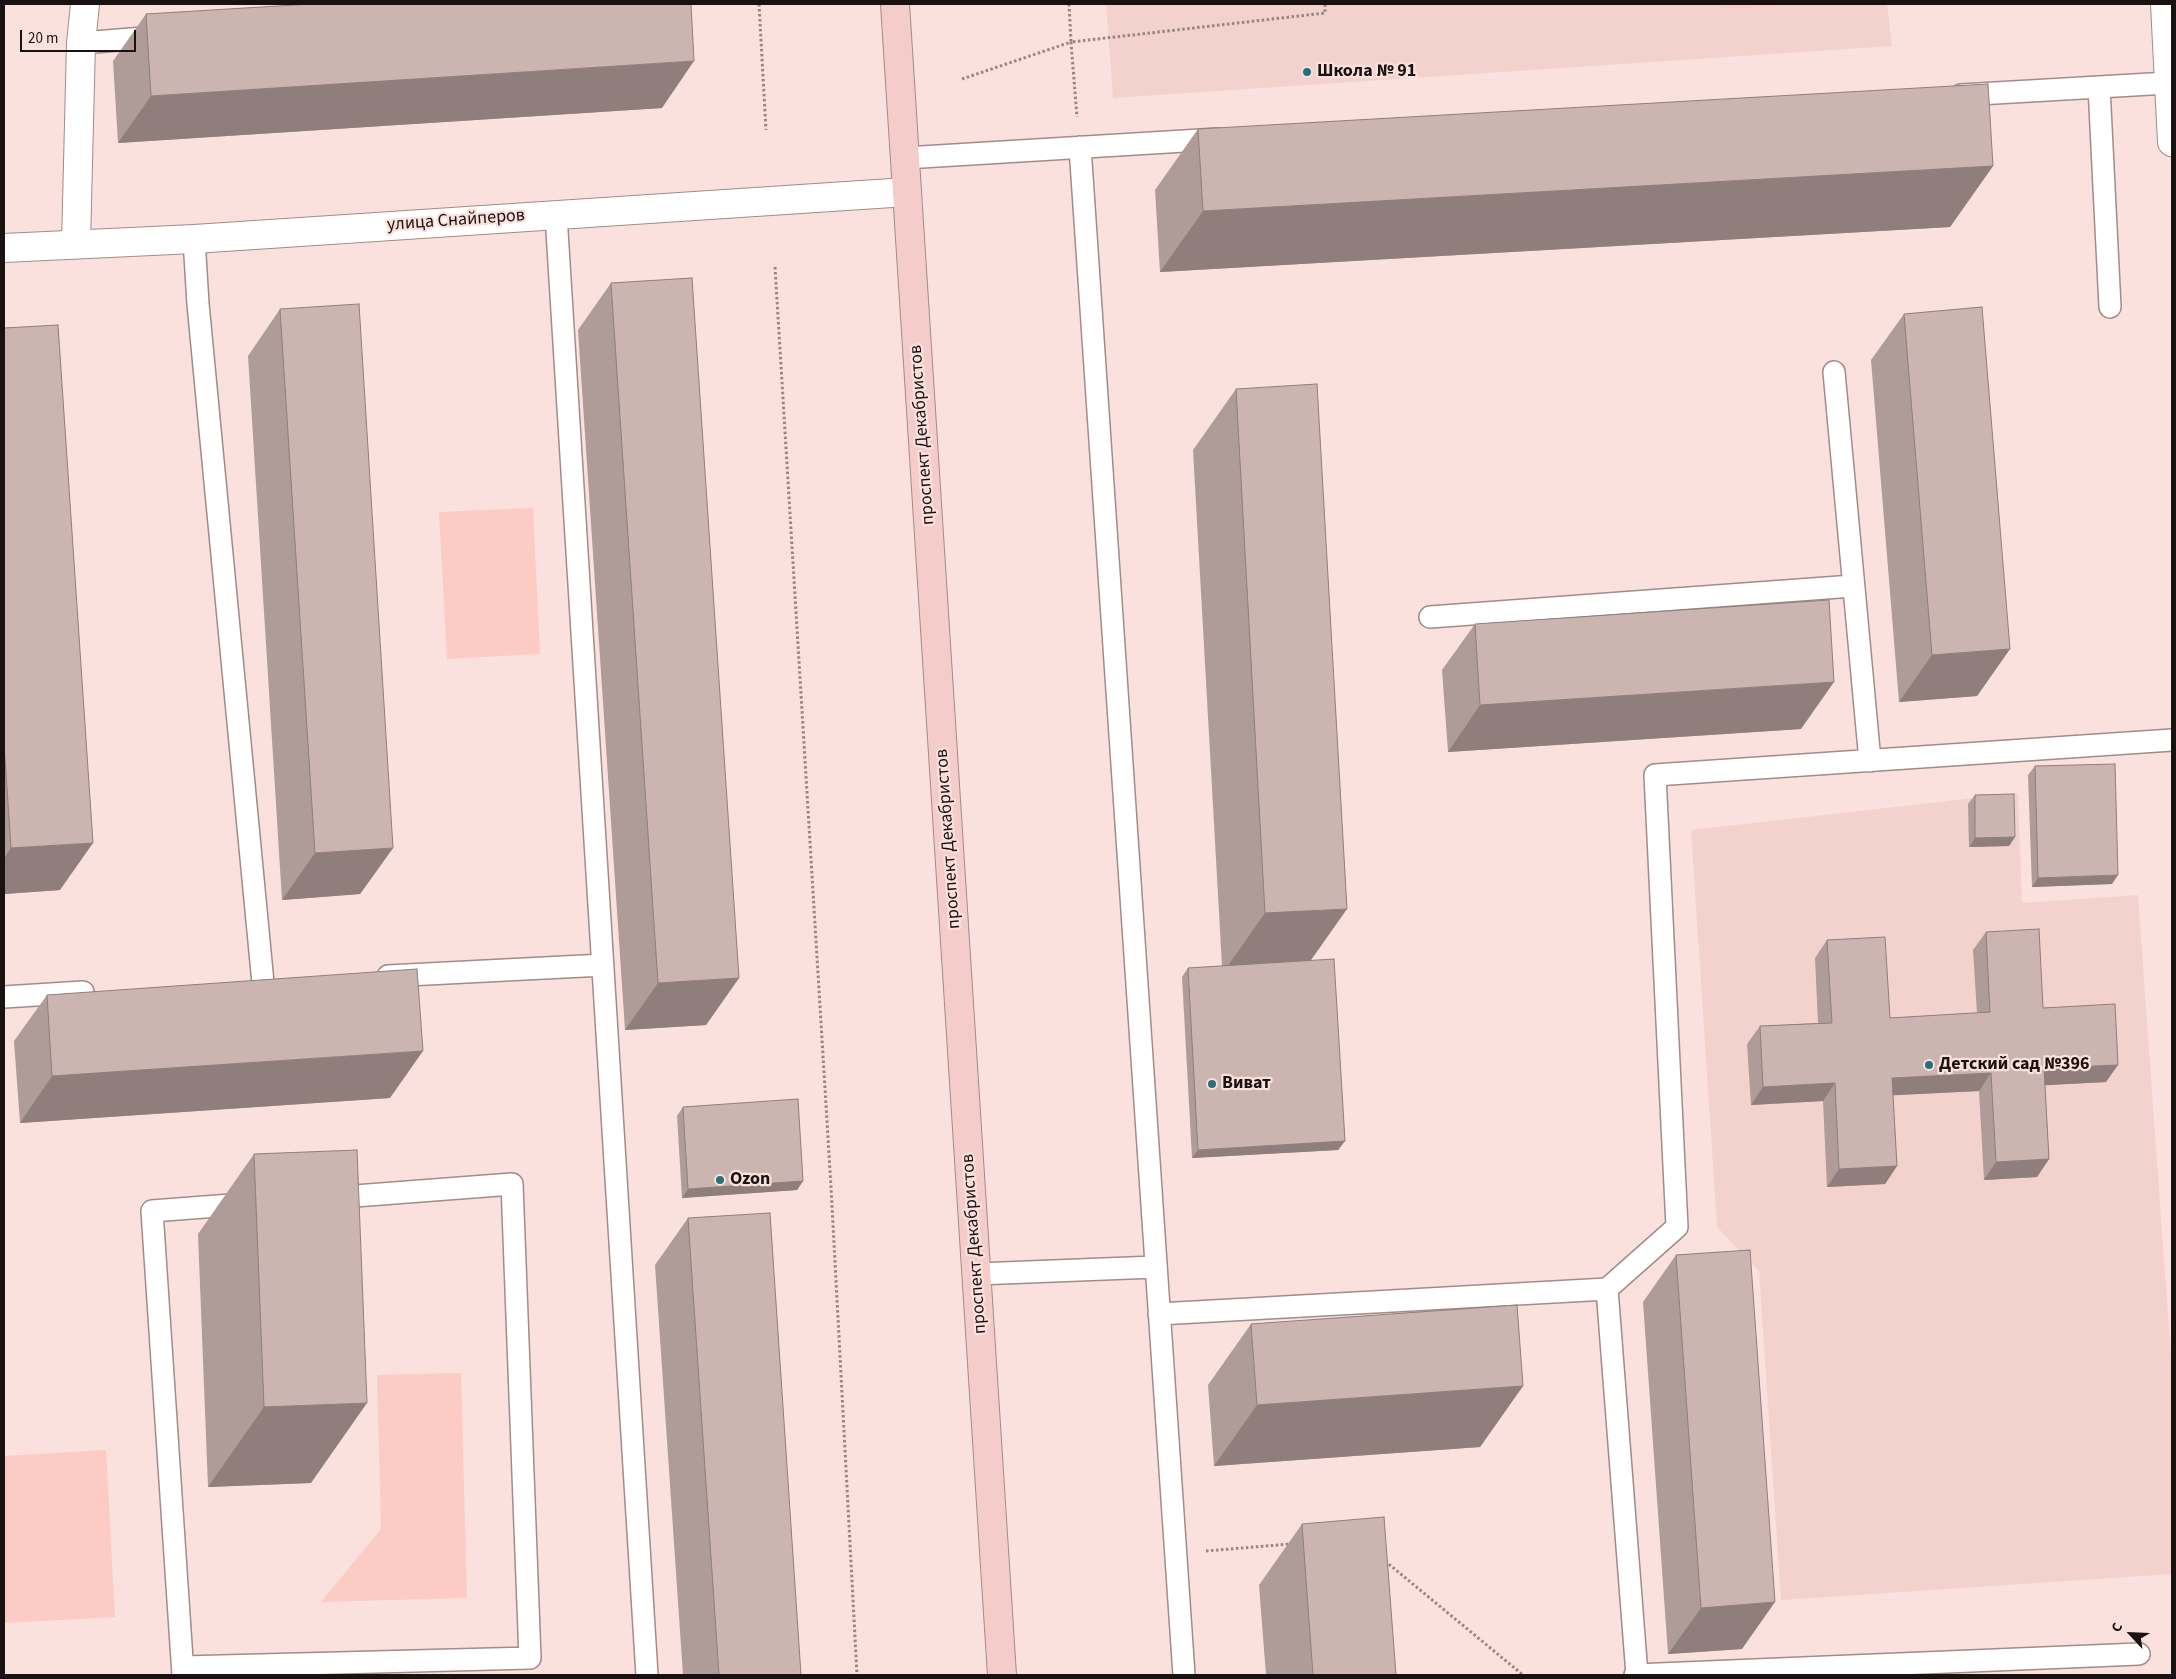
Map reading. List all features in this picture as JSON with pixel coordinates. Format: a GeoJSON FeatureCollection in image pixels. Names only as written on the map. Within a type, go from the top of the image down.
{"type":"FeatureCollection","features":[{"type":"Feature","properties":{"kind":"main road","name":"проспект Декабристов"},"geometry":{"type":"LineString","coordinates":[[895,4],[1002,1675]]}},
{"type":"Feature","properties":{"kind":"street"},"geometry":{"type":"LineString","coordinates":[[76,244],[81,43],[85,4]]}},
{"type":"Feature","properties":{"kind":"street"},"geometry":{"type":"LineString","coordinates":[[2165,4],[2172,142]]}},
{"type":"Feature","properties":{"kind":"street","name":"улица Снайперов"},"geometry":{"type":"LineString","coordinates":[[4,248],[194,239],[907,192]]}},
{"type":"Feature","properties":{"kind":"lane"},"geometry":{"type":"LineString","coordinates":[[81,43],[179,35]]}},
{"type":"Feature","properties":{"kind":"lane"},"geometry":{"type":"LineString","coordinates":[[1941,96],[2168,83]]}},
{"type":"Feature","properties":{"kind":"lane"},"geometry":{"type":"LineString","coordinates":[[2100,87],[2110,307]]}},
{"type":"Feature","properties":{"kind":"lane"},"geometry":{"type":"LineString","coordinates":[[905,158],[1238,138]]}},
{"type":"Feature","properties":{"kind":"lane"},"geometry":{"type":"LineString","coordinates":[[1080,147],[1184,1675]]}},
{"type":"Feature","properties":{"kind":"lane"},"geometry":{"type":"LineString","coordinates":[[556,215],[647,1675]]}},
{"type":"Feature","properties":{"kind":"lane"},"geometry":{"type":"LineString","coordinates":[[194,239],[198,304],[263,983]]}},
{"type":"Feature","properties":{"kind":"lane"},"geometry":{"type":"LineString","coordinates":[[1834,372],[1870,761]]}},
{"type":"Feature","properties":{"kind":"lane"},"geometry":{"type":"LineString","coordinates":[[1430,618],[1853,586]]}},
{"type":"Feature","properties":{"kind":"lane"},"geometry":{"type":"LineString","coordinates":[[1159,1314],[1607,1289],[1677,1227],[1655,775],[2172,740]]}},
{"type":"Feature","properties":{"kind":"lane"},"geometry":{"type":"LineString","coordinates":[[370,977],[603,964]]}},
{"type":"Feature","properties":{"kind":"lane"},"geometry":{"type":"LineString","coordinates":[[4,997],[103,992]]}},
{"type":"Feature","properties":{"kind":"lane"},"geometry":{"type":"LineString","coordinates":[[259,1203],[152,1211],[183,1671],[530,1658],[512,1184],[308,1200]]}},
{"type":"Feature","properties":{"kind":"lane"},"geometry":{"type":"LineString","coordinates":[[977,1274],[1155,1267]]}},
{"type":"Feature","properties":{"kind":"lane"},"geometry":{"type":"LineString","coordinates":[[1607,1289],[1636,1675],[2139,1654]]}},
{"type":"Feature","properties":{"kind":"path"},"geometry":{"type":"LineString","coordinates":[[759,4],[766,130]]}},
{"type":"Feature","properties":{"kind":"path"},"geometry":{"type":"LineString","coordinates":[[1069,4],[1080,147]]}},
{"type":"Feature","properties":{"kind":"path"},"geometry":{"type":"LineString","coordinates":[[962,79],[1071,42],[1325,13],[1325,4]]}},
{"type":"Feature","properties":{"kind":"path"},"geometry":{"type":"LineString","coordinates":[[775,267],[831,1187],[857,1675]]}},
{"type":"Feature","properties":{"kind":"path"},"geometry":{"type":"LineString","coordinates":[[1175,1554],[1300,1543]]}},
{"type":"Feature","properties":{"kind":"path"},"geometry":{"type":"LineString","coordinates":[[1380,1557],[1523,1675]]}},
{"type":"Feature","properties":{"kind":"shaded area","name":"Школа № 91"},"geometry":{"type":"Polygon","coordinates":[[[1106,4],[1887,4],[1892,46],[1113,98],[1106,4]]]}},
{"type":"Feature","properties":{"kind":"shaded area"},"geometry":{"type":"Polygon","coordinates":[[[1723,4],[1810,4],[1810,5],[1723,9],[1723,4]]]}},
{"type":"Feature","properties":{"kind":"shaded area"},"geometry":{"type":"Polygon","coordinates":[[[533,508],[540,654],[447,659],[439,512],[533,508]]]}},
{"type":"Feature","properties":{"kind":"shaded area","name":"Детский сад №396"},"geometry":{"type":"Polygon","coordinates":[[[2018,793],[2022,903],[2138,895],[2172,1372],[2172,1574],[1781,1600],[1759,1271],[1717,1227],[1691,830],[2018,793]]]}},
{"type":"Feature","properties":{"kind":"shaded area"},"geometry":{"type":"Polygon","coordinates":[[[461,1373],[467,1598],[321,1602],[381,1529],[377,1375],[461,1373]]]}},
{"type":"Feature","properties":{"kind":"shaded area"},"geometry":{"type":"Polygon","coordinates":[[[106,1450],[115,1617],[4,1623],[4,1456],[106,1450]]]}},
{"type":"Feature","properties":{"kind":"building"},"geometry":{"type":"Polygon","coordinates":[[[311,4],[691,4],[694,61],[151,96],[146,14],[311,4]]]}},
{"type":"Feature","properties":{"kind":"building"},"geometry":{"type":"Polygon","coordinates":[[[1988,84],[1993,166],[1203,211],[1198,129],[1988,84]]]}},
{"type":"Feature","properties":{"kind":"building"},"geometry":{"type":"Polygon","coordinates":[[[692,278],[739,978],[658,983],[611,283],[692,278]]]}},
{"type":"Feature","properties":{"kind":"building"},"geometry":{"type":"Polygon","coordinates":[[[359,304],[393,848],[315,853],[280,309],[359,304]]]}},
{"type":"Feature","properties":{"kind":"building"},"geometry":{"type":"Polygon","coordinates":[[[1982,307],[2010,649],[1932,655],[1904,314],[1982,307]]]}},
{"type":"Feature","properties":{"kind":"building"},"geometry":{"type":"Polygon","coordinates":[[[58,325],[93,843],[11,848],[4,744],[4,328],[58,325]]]}},
{"type":"Feature","properties":{"kind":"building"},"geometry":{"type":"Polygon","coordinates":[[[1317,384],[1347,909],[1265,913],[1236,389],[1317,384]]]}},
{"type":"Feature","properties":{"kind":"building"},"geometry":{"type":"Polygon","coordinates":[[[1829,600],[1834,682],[1480,705],[1475,624],[1829,600]]]}},
{"type":"Feature","properties":{"kind":"building"},"geometry":{"type":"Polygon","coordinates":[[[2115,764],[2118,875],[2038,878],[2035,766],[2115,764]]]}},
{"type":"Feature","properties":{"kind":"building"},"geometry":{"type":"Polygon","coordinates":[[[2014,794],[2015,837],[1975,838],[1975,795],[2014,794]]]}},
{"type":"Feature","properties":{"kind":"building"},"geometry":{"type":"Polygon","coordinates":[[[2039,929],[2043,1008],[2115,1004],[2118,1065],[2044,1068],[2049,1159],[1996,1162],[1991,1073],[1892,1078],[1897,1166],[1839,1169],[1835,1083],[1763,1087],[1760,1026],[1832,1023],[1827,940],[1885,937],[1890,1018],[1990,1012],[1986,932],[2039,929]]]}},
{"type":"Feature","properties":{"kind":"building"},"geometry":{"type":"Polygon","coordinates":[[[1334,959],[1345,1141],[1198,1150],[1188,968],[1334,959]]]}},
{"type":"Feature","properties":{"kind":"building"},"geometry":{"type":"Polygon","coordinates":[[[417,969],[423,1051],[52,1076],[47,995],[417,969]]]}},
{"type":"Feature","properties":{"kind":"building"},"geometry":{"type":"Polygon","coordinates":[[[798,1099],[803,1181],[688,1189],[683,1107],[798,1099]]]}},
{"type":"Feature","properties":{"kind":"building"},"geometry":{"type":"Polygon","coordinates":[[[357,1150],[367,1403],[264,1407],[254,1154],[357,1150]]]}},
{"type":"Feature","properties":{"kind":"building"},"geometry":{"type":"Polygon","coordinates":[[[770,1213],[801,1675],[719,1675],[688,1218],[770,1213]]]}},
{"type":"Feature","properties":{"kind":"building"},"geometry":{"type":"Polygon","coordinates":[[[1750,1250],[1775,1602],[1701,1608],[1676,1255],[1750,1250]]]}},
{"type":"Feature","properties":{"kind":"building"},"geometry":{"type":"Polygon","coordinates":[[[1517,1305],[1523,1386],[1257,1405],[1251,1324],[1517,1305]]]}},
{"type":"Feature","properties":{"kind":"building"},"geometry":{"type":"Polygon","coordinates":[[[1384,1517],[1396,1675],[1313,1675],[1302,1524],[1384,1517]]]}},
{"type":"Feature","properties":{"kind":"place","name":"Школа № 91"},"geometry":{"type":"Point","coordinates":[1307,72]}},
{"type":"Feature","properties":{"kind":"place","name":"Детский сад №396"},"geometry":{"type":"Point","coordinates":[1929,1065]}},
{"type":"Feature","properties":{"kind":"place","name":"Виват"},"geometry":{"type":"Point","coordinates":[1212,1084]}},
{"type":"Feature","properties":{"kind":"place","name":"Ozon"},"geometry":{"type":"Point","coordinates":[720,1180]}}]}
